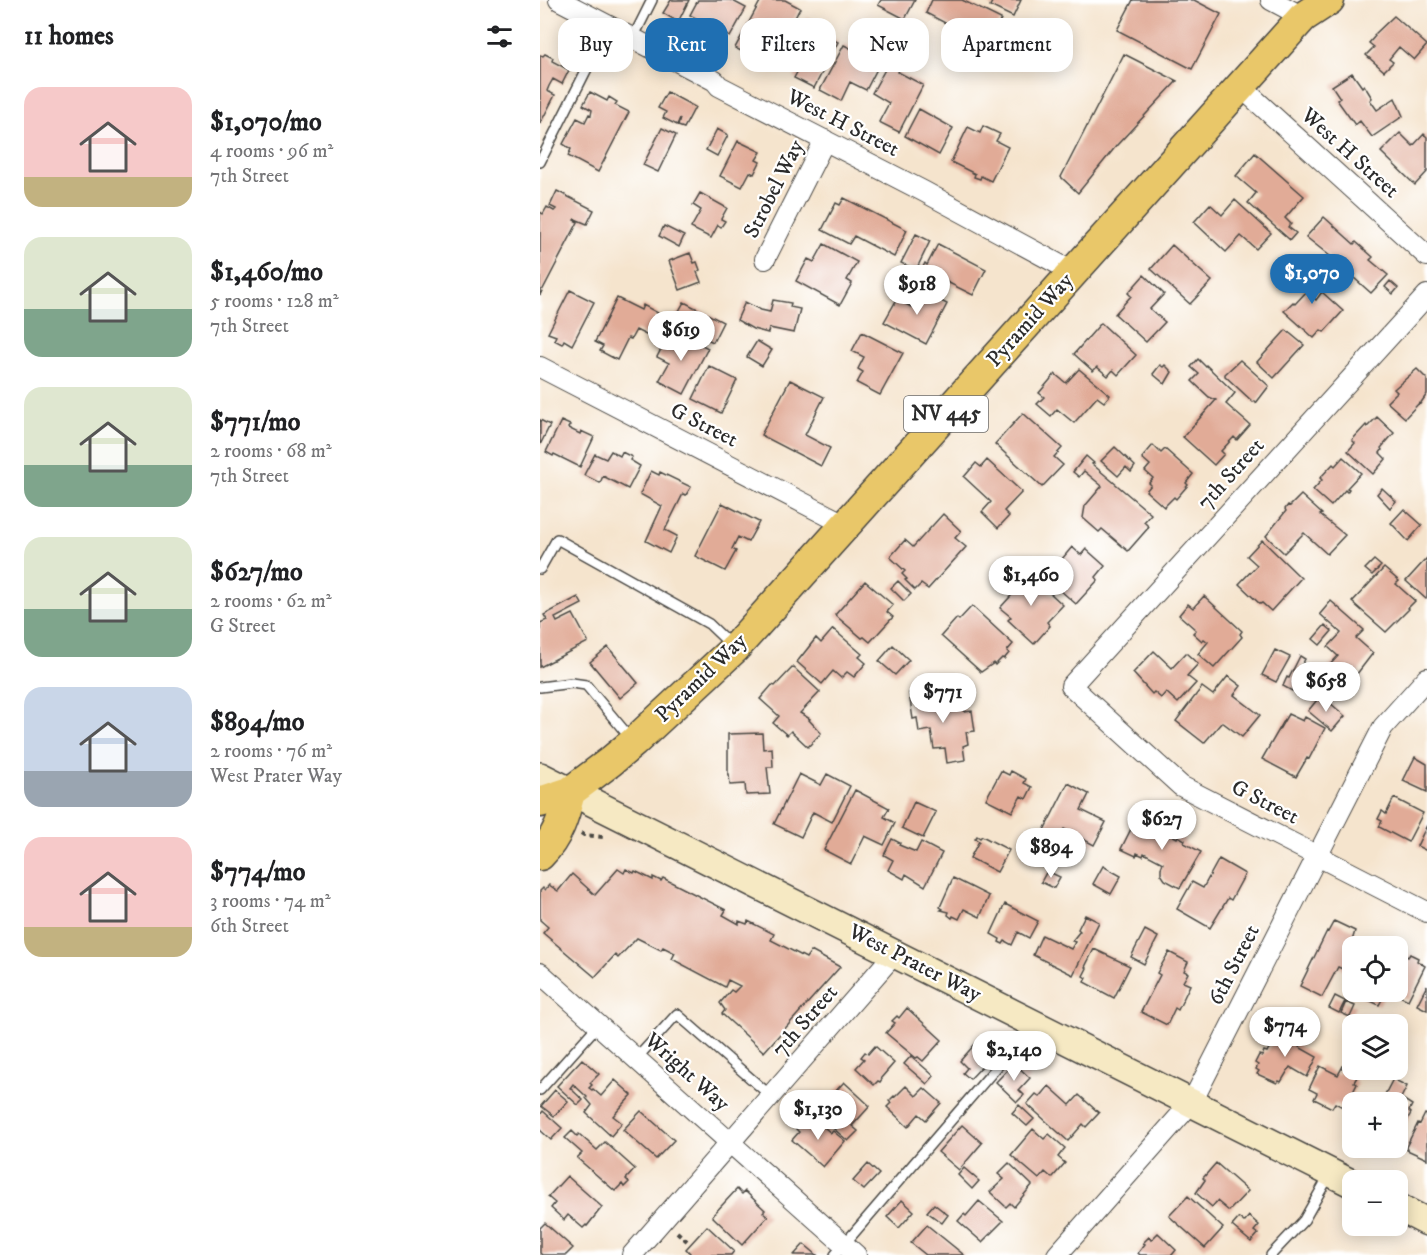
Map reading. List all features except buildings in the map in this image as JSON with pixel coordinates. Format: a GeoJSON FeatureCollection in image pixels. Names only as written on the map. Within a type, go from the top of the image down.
{"type":"FeatureCollection","features":[{"type":"Feature","properties":{"kind":"main road","name":"Pyramid Way"},"geometry":{"type":"LineString","coordinates":[[540,802],[570,792],[634,742],[735,648],[1240,87],[1306,8],[1329,0]]}},
{"type":"Feature","properties":{"kind":"main road","name":"West Prater Way"},"geometry":{"type":"LineString","coordinates":[[540,776],[1342,1178]]}},
{"type":"Feature","properties":{"kind":"main road"},"geometry":{"type":"LineString","coordinates":[[540,855],[555,837],[562,822],[570,792]]}},
{"type":"Feature","properties":{"kind":"main road"},"geometry":{"type":"LineString","coordinates":[[1408,1212],[1427,1222]]}},
{"type":"Feature","properties":{"kind":"street","name":"West H Street"},"geometry":{"type":"LineString","coordinates":[[559,0],[595,18]]}},
{"type":"Feature","properties":{"kind":"street"},"geometry":{"type":"LineString","coordinates":[[1272,0],[1306,8]]}},
{"type":"Feature","properties":{"kind":"street","name":"West H Street"},"geometry":{"type":"LineString","coordinates":[[633,38],[1073,272]]}},
{"type":"Feature","properties":{"kind":"street","name":"West H Street"},"geometry":{"type":"LineString","coordinates":[[1240,87],[1427,256]]}},
{"type":"Feature","properties":{"kind":"street","name":"Strobel Way"},"geometry":{"type":"LineString","coordinates":[[765,260],[825,140]]}},
{"type":"Feature","properties":{"kind":"street","name":"7th Street"},"geometry":{"type":"LineString","coordinates":[[1071,686],[1427,295]]}},
{"type":"Feature","properties":{"kind":"street","name":"G Street"},"geometry":{"type":"LineString","coordinates":[[540,367],[846,525]]}},
{"type":"Feature","properties":{"kind":"street","name":"6th Street"},"geometry":{"type":"LineString","coordinates":[[1057,1255],[1191,1102],[1383,727],[1427,678]]}},
{"type":"Feature","properties":{"kind":"street","name":"G Street"},"geometry":{"type":"LineString","coordinates":[[1071,686],[1181,786],[1427,912]]}},
{"type":"Feature","properties":{"kind":"street","name":"7th Street"},"geometry":{"type":"LineString","coordinates":[[632,1255],[896,953]]}},
{"type":"Feature","properties":{"kind":"street","name":"Wright Way"},"geometry":{"type":"LineString","coordinates":[[540,973],[731,1143],[845,1251]]}},
{"type":"Feature","properties":{"kind":"lane"},"geometry":{"type":"LineString","coordinates":[[633,38],[652,0]]}},
{"type":"Feature","properties":{"kind":"lane"},"geometry":{"type":"LineString","coordinates":[[540,162],[585,72]]}},
{"type":"Feature","properties":{"kind":"lane"},"geometry":{"type":"LineString","coordinates":[[540,569],[557,539],[709,624],[735,648]]}},
{"type":"Feature","properties":{"kind":"lane"},"geometry":{"type":"LineString","coordinates":[[540,687],[572,683],[586,686],[634,742]]}},
{"type":"Feature","properties":{"kind":"lane"},"geometry":{"type":"LineString","coordinates":[[636,1059],[677,1014],[772,1097]]}},
{"type":"Feature","properties":{"kind":"lane"},"geometry":{"type":"LineString","coordinates":[[845,1251],[1035,1023]]}},
{"type":"Feature","properties":{"kind":"lane"},"geometry":{"type":"LineString","coordinates":[[540,1090],[598,1025]]}},
{"type":"Feature","properties":{"kind":"lane"},"geometry":{"type":"LineString","coordinates":[[1271,1255],[1342,1178]]}},
{"type":"Feature","properties":{"kind":"path"},"geometry":{"type":"LineString","coordinates":[[578,830],[584,835],[603,837]]}},
{"type":"Feature","properties":{"kind":"path"},"geometry":{"type":"LineString","coordinates":[[676,1232],[688,1242]]}}]}
